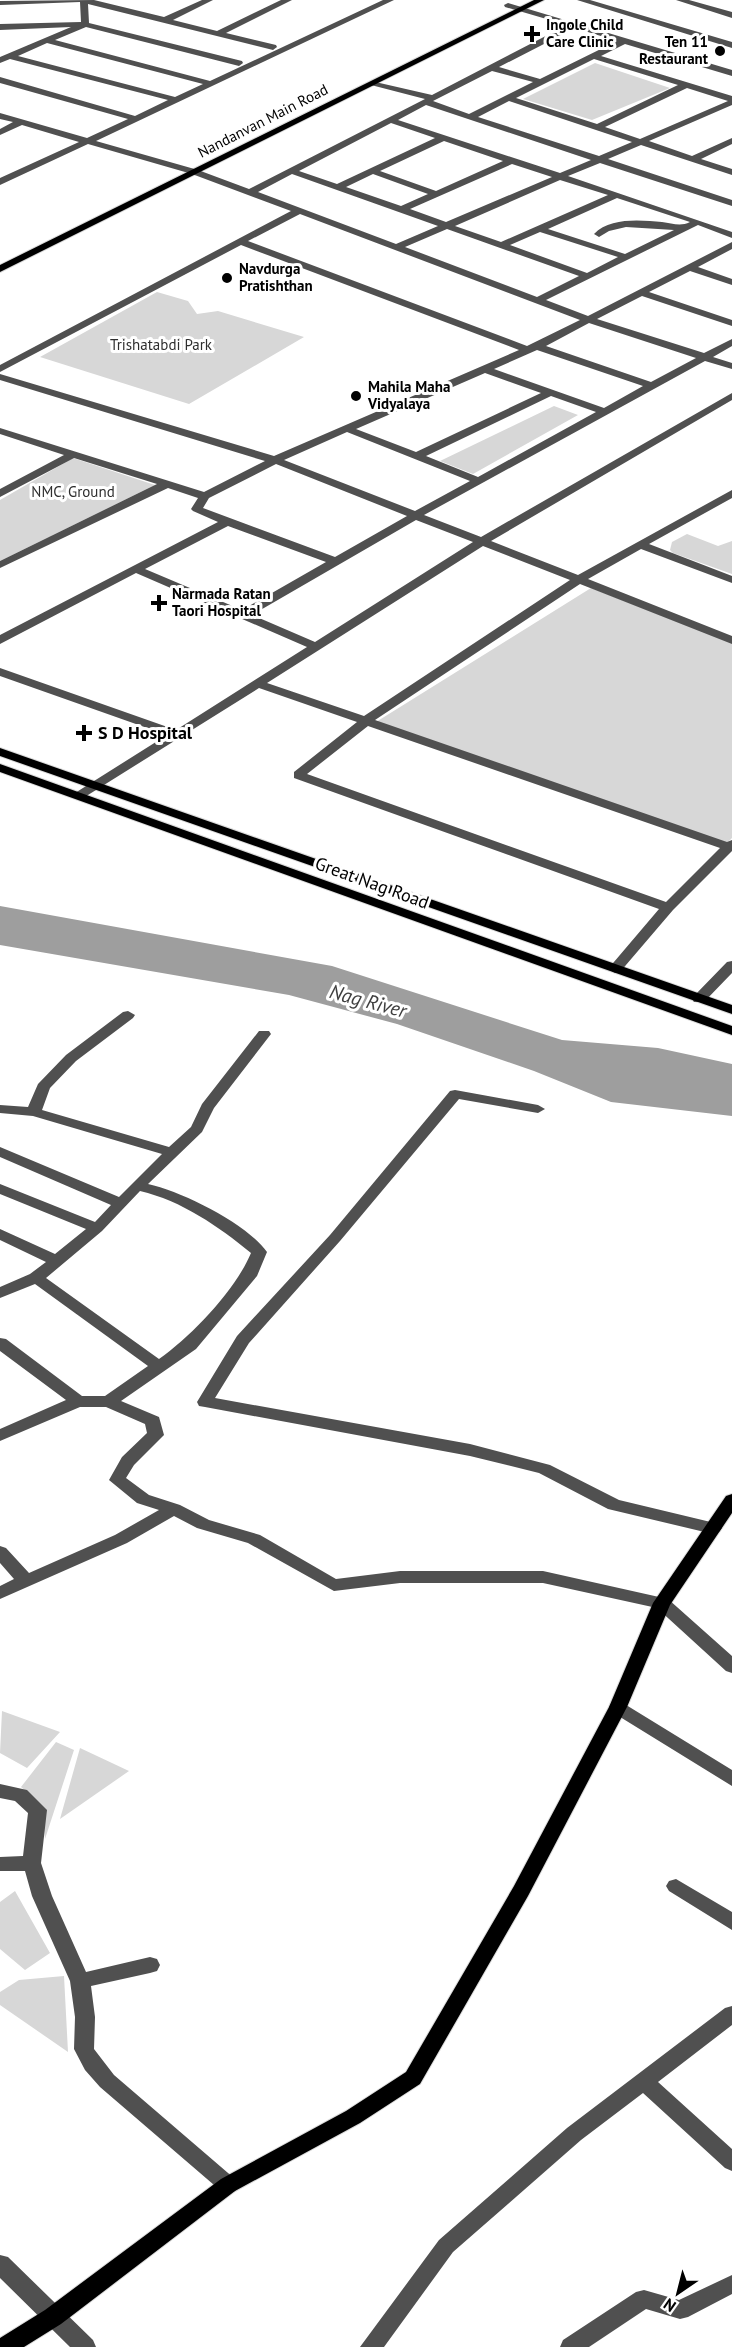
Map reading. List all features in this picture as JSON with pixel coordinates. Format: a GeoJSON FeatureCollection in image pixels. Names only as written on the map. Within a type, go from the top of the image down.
{"type":"FeatureCollection","features":[{"type":"Feature","properties":{"kind":"main road","name":"Nandanvan Main Road"},"geometry":{"type":"LineString","coordinates":[[0,269],[374,83],[520,4],[540,0]]}},
{"type":"Feature","properties":{"kind":"main road"},"geometry":{"type":"LineString","coordinates":[[0,259],[508,5],[520,4]]}},
{"type":"Feature","properties":{"kind":"main road","name":"Great Nag Road"},"geometry":{"type":"LineString","coordinates":[[0,752],[732,1010]]}},
{"type":"Feature","properties":{"kind":"main road","name":"Great Nag Road"},"geometry":{"type":"LineString","coordinates":[[0,768],[732,1031]]}},
{"type":"Feature","properties":{"kind":"main road"},"geometry":{"type":"LineString","coordinates":[[5,2347],[53,2317],[228,2184],[353,2117],[413,2078],[521,1891],[618,1707],[662,1603],[730,1507]]}},
{"type":"Feature","properties":{"kind":"street"},"geometry":{"type":"LineString","coordinates":[[83,0],[85,24]]}},
{"type":"Feature","properties":{"kind":"street"},"geometry":{"type":"LineString","coordinates":[[0,3],[83,0],[273,46]]}},
{"type":"Feature","properties":{"kind":"street"},"geometry":{"type":"LineString","coordinates":[[165,20],[209,0]]}},
{"type":"Feature","properties":{"kind":"street"},"geometry":{"type":"LineString","coordinates":[[219,33],[288,0]]}},
{"type":"Feature","properties":{"kind":"street"},"geometry":{"type":"LineString","coordinates":[[45,40],[204,82],[273,46],[372,0]]}},
{"type":"Feature","properties":{"kind":"street"},"geometry":{"type":"LineString","coordinates":[[0,173],[124,116],[390,0]]}},
{"type":"Feature","properties":{"kind":"street"},"geometry":{"type":"LineString","coordinates":[[581,0],[732,45]]}},
{"type":"Feature","properties":{"kind":"street"},"geometry":{"type":"LineString","coordinates":[[606,7],[622,0]]}},
{"type":"Feature","properties":{"kind":"street"},"geometry":{"type":"LineString","coordinates":[[680,0],[692,1],[732,15]]}},
{"type":"Feature","properties":{"kind":"street"},"geometry":{"type":"LineString","coordinates":[[520,4],[574,25],[732,73]]}},
{"type":"Feature","properties":{"kind":"street"},"geometry":{"type":"LineString","coordinates":[[5,58],[85,24]]}},
{"type":"Feature","properties":{"kind":"street"},"geometry":{"type":"LineString","coordinates":[[0,27],[85,24],[239,63]]}},
{"type":"Feature","properties":{"kind":"street"},"geometry":{"type":"LineString","coordinates":[[251,192],[574,25]]}},
{"type":"Feature","properties":{"kind":"street"},"geometry":{"type":"LineString","coordinates":[[470,117],[624,40]]}},
{"type":"Feature","properties":{"kind":"street"},"geometry":{"type":"LineString","coordinates":[[593,56],[732,101]]}},
{"type":"Feature","properties":{"kind":"street"},"geometry":{"type":"LineString","coordinates":[[5,58],[168,98]]}},
{"type":"Feature","properties":{"kind":"street"},"geometry":{"type":"LineString","coordinates":[[492,68],[541,82]]}},
{"type":"Feature","properties":{"kind":"street"},"geometry":{"type":"LineString","coordinates":[[0,80],[134,118]]}},
{"type":"Feature","properties":{"kind":"street"},"geometry":{"type":"LineString","coordinates":[[374,83],[732,203]]}},
{"type":"Feature","properties":{"kind":"street"},"geometry":{"type":"LineString","coordinates":[[598,127],[686,85]]}},
{"type":"Feature","properties":{"kind":"street"},"geometry":{"type":"LineString","coordinates":[[0,182],[134,118],[168,98]]}},
{"type":"Feature","properties":{"kind":"street"},"geometry":{"type":"LineString","coordinates":[[508,98],[732,172]]}},
{"type":"Feature","properties":{"kind":"street"},"geometry":{"type":"LineString","coordinates":[[395,248],[641,143],[732,101]]}},
{"type":"Feature","properties":{"kind":"street"},"geometry":{"type":"LineString","coordinates":[[0,116],[195,172],[587,319],[732,366]]}},
{"type":"Feature","properties":{"kind":"street"},"geometry":{"type":"LineString","coordinates":[[390,120],[563,176],[732,235]]}},
{"type":"Feature","properties":{"kind":"street"},"geometry":{"type":"LineString","coordinates":[[0,132],[21,122]]}},
{"type":"Feature","properties":{"kind":"street"},"geometry":{"type":"LineString","coordinates":[[338,187],[443,138]]}},
{"type":"Feature","properties":{"kind":"street"},"geometry":{"type":"LineString","coordinates":[[693,159],[732,141]]}},
{"type":"Feature","properties":{"kind":"street"},"geometry":{"type":"LineString","coordinates":[[400,210],[512,160]]}},
{"type":"Feature","properties":{"kind":"street"},"geometry":{"type":"LineString","coordinates":[[291,171],[587,276]]}},
{"type":"Feature","properties":{"kind":"street"},"geometry":{"type":"LineString","coordinates":[[372,171],[437,194]]}},
{"type":"Feature","properties":{"kind":"street"},"geometry":{"type":"LineString","coordinates":[[500,246],[618,195]]}},
{"type":"Feature","properties":{"kind":"street"},"geometry":{"type":"LineString","coordinates":[[0,369],[301,210]]}},
{"type":"Feature","properties":{"kind":"street"},"geometry":{"type":"LineString","coordinates":[[538,300],[698,222]]}},
{"type":"Feature","properties":{"kind":"street"},"geometry":{"type":"LineString","coordinates":[[598,234],[604,228],[628,225],[666,225],[684,229]]}},
{"type":"Feature","properties":{"kind":"street"},"geometry":{"type":"LineString","coordinates":[[539,229],[626,257]]}},
{"type":"Feature","properties":{"kind":"street"},"geometry":{"type":"LineString","coordinates":[[240,241],[525,349]]}},
{"type":"Feature","properties":{"kind":"street"},"geometry":{"type":"LineString","coordinates":[[337,562],[227,522],[197,508],[205,496],[276,460],[525,349],[537,346],[732,245]]}},
{"type":"Feature","properties":{"kind":"street"},"geometry":{"type":"LineString","coordinates":[[689,267],[732,282]]}},
{"type":"Feature","properties":{"kind":"street"},"geometry":{"type":"LineString","coordinates":[[640,292],[732,323]]}},
{"type":"Feature","properties":{"kind":"street"},"geometry":{"type":"LineString","coordinates":[[243,615],[416,515],[732,342]]}},
{"type":"Feature","properties":{"kind":"street"},"geometry":{"type":"LineString","coordinates":[[537,346],[652,386]]}},
{"type":"Feature","properties":{"kind":"street"},"geometry":{"type":"LineString","coordinates":[[482,368],[605,412]]}},
{"type":"Feature","properties":{"kind":"street"},"geometry":{"type":"LineString","coordinates":[[0,377],[276,460],[732,640]]}},
{"type":"Feature","properties":{"kind":"street"},"geometry":{"type":"LineString","coordinates":[[417,456],[551,392]]}},
{"type":"Feature","properties":{"kind":"street"},"geometry":{"type":"LineString","coordinates":[[80,796],[483,542],[732,396]]}},
{"type":"Feature","properties":{"kind":"street"},"geometry":{"type":"LineString","coordinates":[[348,429],[479,481]]}},
{"type":"Feature","properties":{"kind":"street"},"geometry":{"type":"LineString","coordinates":[[0,431],[205,496]]}},
{"type":"Feature","properties":{"kind":"street"},"geometry":{"type":"LineString","coordinates":[[0,494],[73,454]]}},
{"type":"Feature","properties":{"kind":"street"},"geometry":{"type":"LineString","coordinates":[[0,565],[167,484]]}},
{"type":"Feature","properties":{"kind":"street"},"geometry":{"type":"LineString","coordinates":[[668,907],[298,775],[366,721],[578,580],[642,546],[732,493]]}},
{"type":"Feature","properties":{"kind":"street"},"geometry":{"type":"LineString","coordinates":[[0,640],[227,522]]}},
{"type":"Feature","properties":{"kind":"street"},"geometry":{"type":"LineString","coordinates":[[642,546],[732,580]]}},
{"type":"Feature","properties":{"kind":"street"},"geometry":{"type":"LineString","coordinates":[[136,569],[315,646]]}},
{"type":"Feature","properties":{"kind":"street"},"geometry":{"type":"LineString","coordinates":[[0,672],[175,734]]}},
{"type":"Feature","properties":{"kind":"street"},"geometry":{"type":"LineString","coordinates":[[256,683],[730,845],[668,907],[615,969]]}},
{"type":"Feature","properties":{"kind":"street"},"geometry":{"type":"LineString","coordinates":[[699,999],[732,965]]}},
{"type":"Feature","properties":{"kind":"street"},"geometry":{"type":"LineString","coordinates":[[34,1112],[43,1087],[71,1058],[128,1015]]}},
{"type":"Feature","properties":{"kind":"street"},"geometry":{"type":"LineString","coordinates":[[0,1293],[36,1278],[97,1228],[137,1186],[174,1153],[197,1129],[207,1107],[264,1034]]}},
{"type":"Feature","properties":{"kind":"street"},"geometry":{"type":"LineString","coordinates":[[538,1109],[455,1094],[335,1238],[243,1340],[205,1402],[471,1450],[544,1469],[614,1505],[713,1528]]}},
{"type":"Feature","properties":{"kind":"street"},"geometry":{"type":"LineString","coordinates":[[0,1109],[34,1112],[174,1153]]}},
{"type":"Feature","properties":{"kind":"street"},"geometry":{"type":"LineString","coordinates":[[0,1152],[121,1204]]}},
{"type":"Feature","properties":{"kind":"street"},"geometry":{"type":"LineString","coordinates":[[108,1402],[190,1345],[251,1272],[259,1252],[233,1230],[162,1191],[137,1186]]}},
{"type":"Feature","properties":{"kind":"street"},"geometry":{"type":"LineString","coordinates":[[0,1188],[97,1228]]}},
{"type":"Feature","properties":{"kind":"street"},"geometry":{"type":"LineString","coordinates":[[0,1234],[57,1261]]}},
{"type":"Feature","properties":{"kind":"street"},"geometry":{"type":"LineString","coordinates":[[36,1278],[159,1366]]}},
{"type":"Feature","properties":{"kind":"street"},"geometry":{"type":"LineString","coordinates":[[0,1343],[78,1401]]}},
{"type":"Feature","properties":{"kind":"street"},"geometry":{"type":"LineString","coordinates":[[0,1436],[78,1401],[108,1402],[153,1421],[156,1435],[130,1458],[119,1472],[117,1480],[143,1499],[174,1509],[203,1524],[254,1539],[334,1585],[400,1577],[543,1577],[662,1603],[732,1666]]}},
{"type":"Feature","properties":{"kind":"street"},"geometry":{"type":"LineString","coordinates":[[0,1593],[121,1539],[174,1509]]}},
{"type":"Feature","properties":{"kind":"street"},"geometry":{"type":"LineString","coordinates":[[0,1552],[25,1580]]}},
{"type":"Feature","properties":{"kind":"street"},"geometry":{"type":"LineString","coordinates":[[618,1707],[732,1779]]}},
{"type":"Feature","properties":{"kind":"street"},"geometry":{"type":"LineString","coordinates":[[0,1791],[20,1795],[38,1810],[32,1863],[58,1934],[80,1981],[85,2017],[84,2049],[92,2064],[107,2081],[228,2184]]}},
{"type":"Feature","properties":{"kind":"street"},"geometry":{"type":"LineString","coordinates":[[0,1863],[32,1863]]}},
{"type":"Feature","properties":{"kind":"street"},"geometry":{"type":"LineString","coordinates":[[675,1886],[732,1922]]}},
{"type":"Feature","properties":{"kind":"street"},"geometry":{"type":"LineString","coordinates":[[80,1981],[150,1965]]}},
{"type":"Feature","properties":{"kind":"street"},"geometry":{"type":"LineString","coordinates":[[371,2347],[446,2246],[574,2134],[732,2014]]}},
{"type":"Feature","properties":{"kind":"street"},"geometry":{"type":"LineString","coordinates":[[643,2081],[732,2162]]}},
{"type":"Feature","properties":{"kind":"street"},"geometry":{"type":"LineString","coordinates":[[0,2264],[85,2347]]}},
{"type":"Feature","properties":{"kind":"street"},"geometry":{"type":"LineString","coordinates":[[571,2347],[644,2299],[680,2310],[732,2284]]}},
{"type":"Feature","properties":{"kind":"green space"},"geometry":{"type":"Polygon","coordinates":[[[595,63],[670,88],[592,120],[523,99],[595,63]]]}},
{"type":"Feature","properties":{"kind":"green space","name":"Trishatabdi Park"},"geometry":{"type":"Polygon","coordinates":[[[157,292],[188,301],[197,314],[218,311],[304,337],[189,404],[40,357],[157,292]]]}},
{"type":"Feature","properties":{"kind":"green space"},"geometry":{"type":"Polygon","coordinates":[[[554,406],[578,415],[473,474],[440,461],[554,406]]]}},
{"type":"Feature","properties":{"kind":"green space","name":"NMC, Ground"},"geometry":{"type":"Polygon","coordinates":[[[73,458],[155,485],[0,561],[0,500],[73,458]]]}},
{"type":"Feature","properties":{"kind":"green space"},"geometry":{"type":"Polygon","coordinates":[[[687,534],[718,546],[732,541],[732,574],[673,553],[670,550],[672,542],[687,534]]]}},
{"type":"Feature","properties":{"kind":"green space"},"geometry":{"type":"Polygon","coordinates":[[[591,588],[732,643],[732,838],[726,844],[376,722],[591,588]]]}},
{"type":"Feature","properties":{"kind":"green space"},"geometry":{"type":"Polygon","coordinates":[[[2,1711],[60,1732],[27,1768],[0,1753],[2,1711]]]}},
{"type":"Feature","properties":{"kind":"green space"},"geometry":{"type":"Polygon","coordinates":[[[56,1742],[74,1750],[45,1839],[42,1806],[21,1787],[56,1742]]]}},
{"type":"Feature","properties":{"kind":"green space"},"geometry":{"type":"Polygon","coordinates":[[[80,1748],[129,1771],[60,1819],[80,1748]]]}},
{"type":"Feature","properties":{"kind":"green space"},"geometry":{"type":"Polygon","coordinates":[[[15,1891],[50,1953],[25,1970],[0,1949],[0,1902],[15,1891]]]}},
{"type":"Feature","properties":{"kind":"green space"},"geometry":{"type":"Polygon","coordinates":[[[64,1976],[68,2052],[0,2005],[0,1992],[19,1980],[64,1976]]]}},
{"type":"Feature","properties":{"kind":"water","name":"Nag River"},"geometry":{"type":"Polygon","coordinates":[[[0,906],[332,966],[562,1040],[658,1048],[732,1064],[732,1116],[611,1102],[534,1071],[397,1024],[289,995],[0,945],[0,906]]]}},
{"type":"Feature","properties":{"kind":"place","name":"Ingole Child Care Clinic"},"geometry":{"type":"Point","coordinates":[532,34]}},
{"type":"Feature","properties":{"kind":"place","name":"Ten 11 Restaurant"},"geometry":{"type":"Point","coordinates":[720,51]}},
{"type":"Feature","properties":{"kind":"place","name":"Navdurga Pratishthan"},"geometry":{"type":"Point","coordinates":[227,278]}},
{"type":"Feature","properties":{"kind":"place","name":"Mahila Maha Vidyalaya"},"geometry":{"type":"Point","coordinates":[356,396]}},
{"type":"Feature","properties":{"kind":"place","name":"Narmada Ratan Taori Hospital"},"geometry":{"type":"Point","coordinates":[159,603]}},
{"type":"Feature","properties":{"kind":"place","name":"S D Hospital"},"geometry":{"type":"Point","coordinates":[84,733]}}]}
